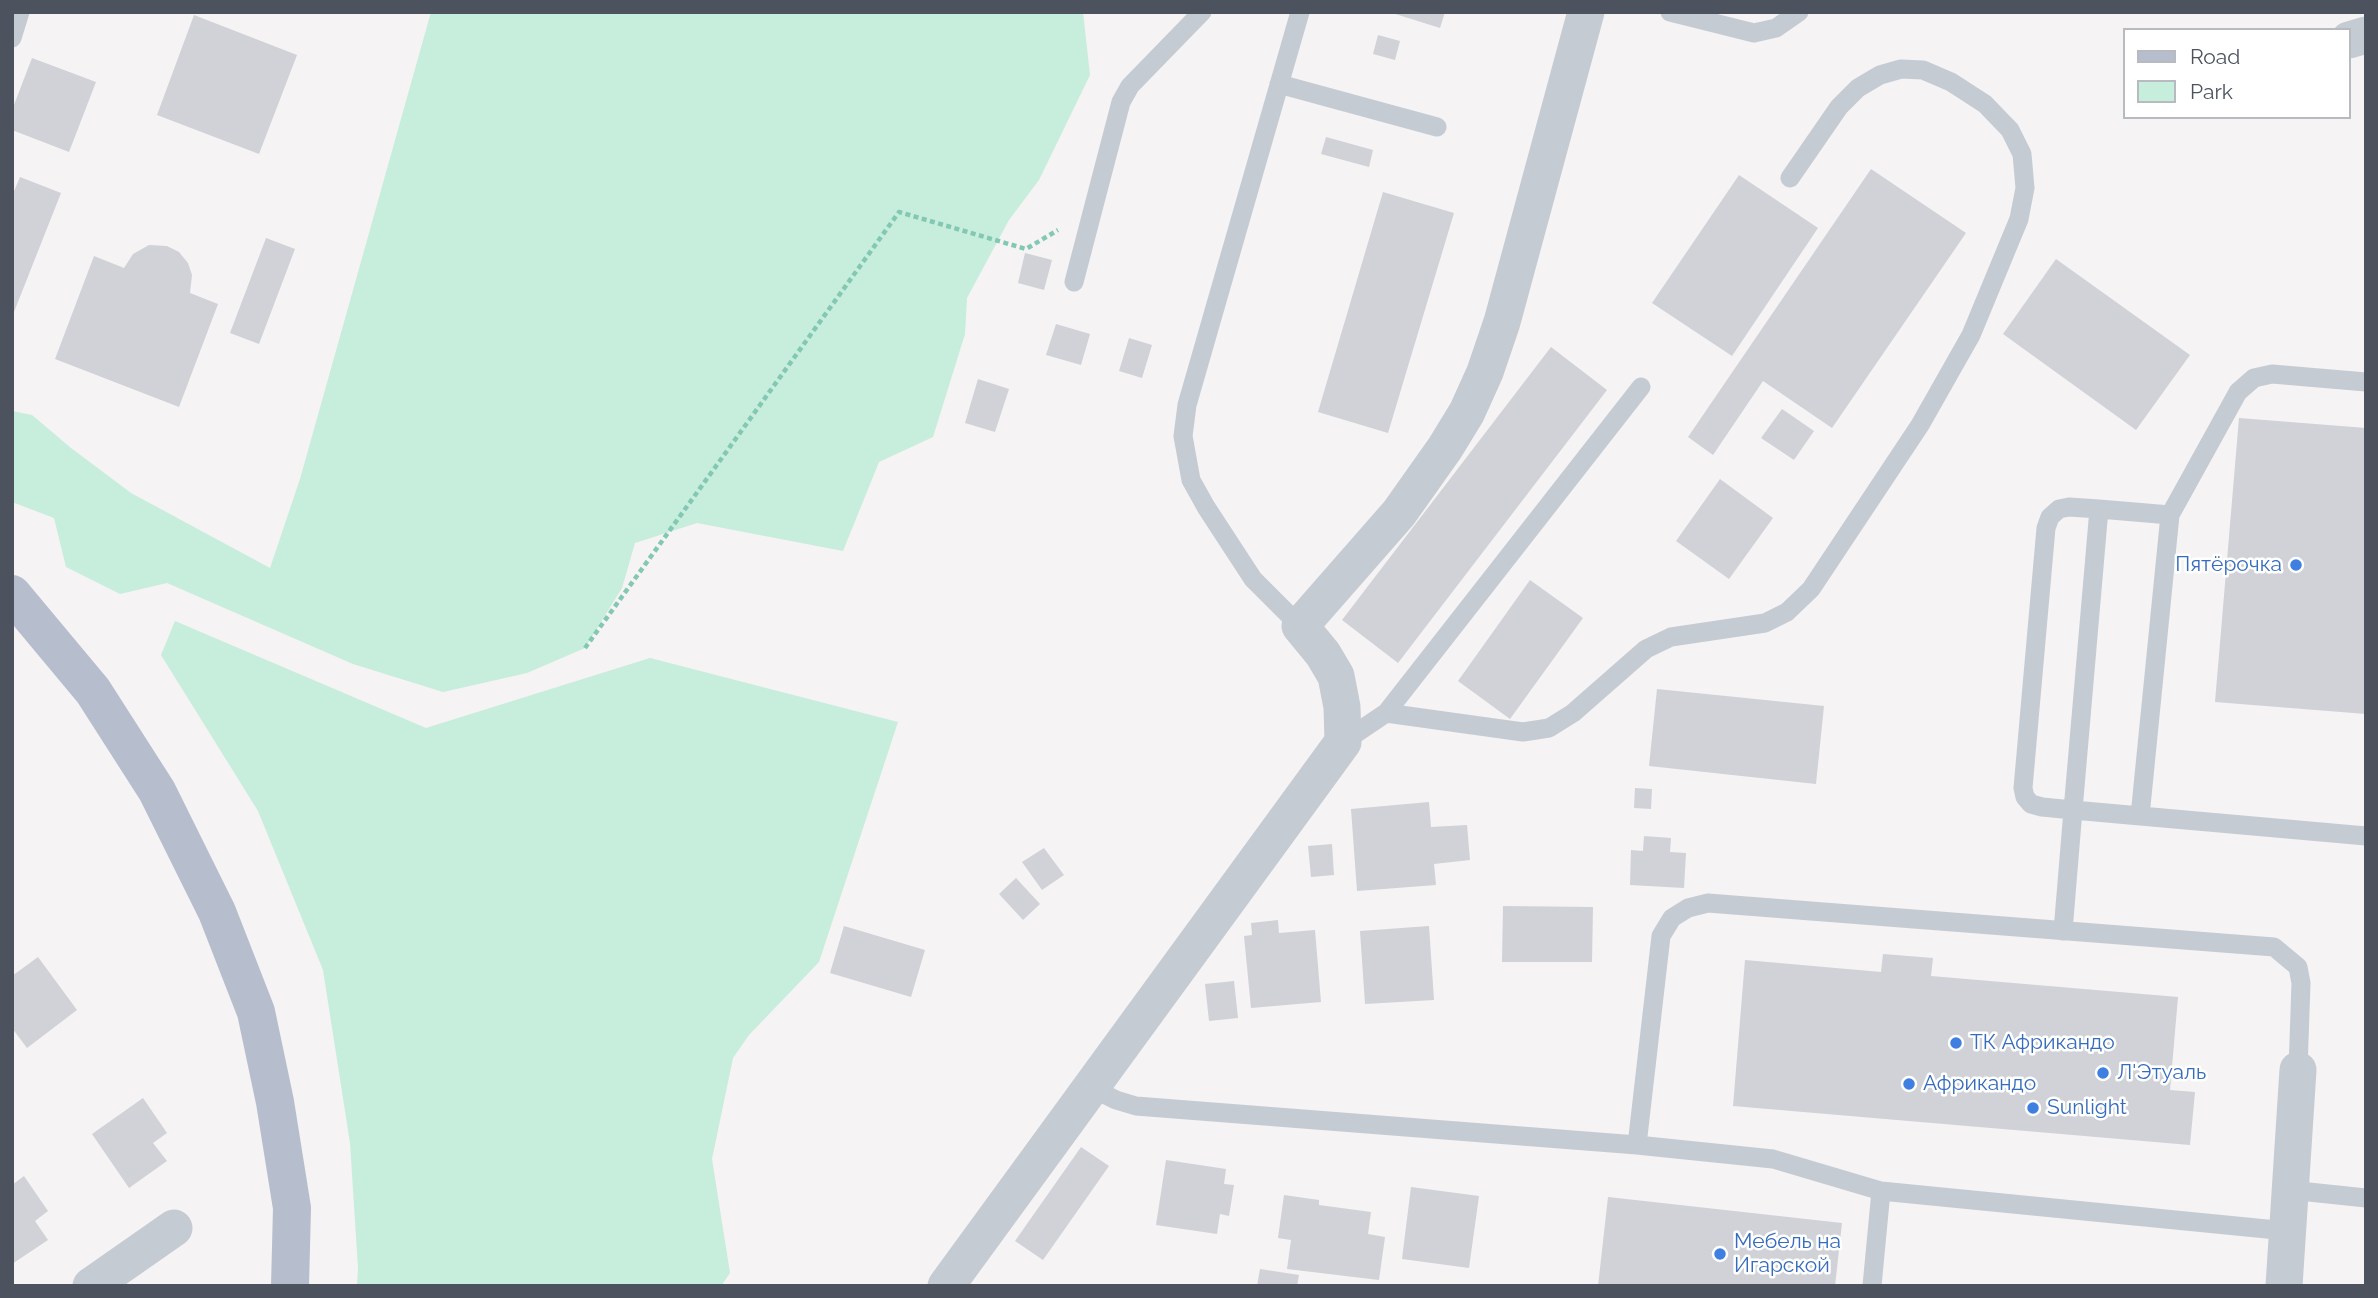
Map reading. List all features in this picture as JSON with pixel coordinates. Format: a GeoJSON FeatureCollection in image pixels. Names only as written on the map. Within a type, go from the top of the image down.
{"type":"FeatureCollection","features":[{"type":"Feature","properties":{"kind":"main road"},"geometry":{"type":"LineString","coordinates":[[12,594],[100,702],[157,791],[218,912],[256,1012],[275,1102],[292,1208],[290,1286]]}},
{"type":"Feature","properties":{"kind":"street"},"geometry":{"type":"LineString","coordinates":[[946,1286],[1343,741],[1342,707],[1336,676],[1300,625],[1399,513],[1467,412],[1485,372],[1502,322],[1586,12]]}},
{"type":"Feature","properties":{"kind":"street"},"geometry":{"type":"LineString","coordinates":[[2284,1286],[2298,1070]]}},
{"type":"Feature","properties":{"kind":"street"},"geometry":{"type":"LineString","coordinates":[[91,1286],[174,1228]]}},
{"type":"Feature","properties":{"kind":"lane"},"geometry":{"type":"LineString","coordinates":[[12,38],[20,12]]}},
{"type":"Feature","properties":{"kind":"lane"},"geometry":{"type":"LineString","coordinates":[[1074,282],[1121,102],[1130,86],[1202,12]]}},
{"type":"Feature","properties":{"kind":"lane"},"geometry":{"type":"LineString","coordinates":[[1300,12],[1187,405],[1182,436],[1191,480],[1206,507],[1253,579],[1300,625]]}},
{"type":"Feature","properties":{"kind":"lane"},"geometry":{"type":"LineString","coordinates":[[1670,12],[1754,33],[1776,28],[1799,12]]}},
{"type":"Feature","properties":{"kind":"lane"},"geometry":{"type":"LineString","coordinates":[[1387,713],[1523,733],[1549,728],[1573,713],[1646,649],[1671,637],[1765,623],[1787,612],[1811,589],[1920,425],[1971,335],[2019,219],[2025,188],[2022,154],[2010,130],[1985,104],[1951,82],[1923,70],[1900,69],[1880,75],[1858,88],[1839,107],[1790,178]]}},
{"type":"Feature","properties":{"kind":"lane"},"geometry":{"type":"LineString","coordinates":[[1279,84],[1437,127]]}},
{"type":"Feature","properties":{"kind":"lane"},"geometry":{"type":"LineString","coordinates":[[2140,816],[2170,515],[2238,392],[2254,378],[2272,374],[2366,382]]}},
{"type":"Feature","properties":{"kind":"lane"},"geometry":{"type":"LineString","coordinates":[[1343,741],[1387,713],[1641,387]]}},
{"type":"Feature","properties":{"kind":"lane"},"geometry":{"type":"LineString","coordinates":[[2170,515],[2069,507],[2059,509],[2050,517],[2043,555],[2023,788],[2025,797],[2031,804],[2042,807],[2366,836]]}},
{"type":"Feature","properties":{"kind":"lane"},"geometry":{"type":"LineString","coordinates":[[2063,931],[2099,509]]}},
{"type":"Feature","properties":{"kind":"lane"},"geometry":{"type":"LineString","coordinates":[[1637,1145],[1661,936],[1672,918],[1688,908],[1708,903],[2274,947],[2298,967],[2301,983],[2298,1070]]}},
{"type":"Feature","properties":{"kind":"lane"},"geometry":{"type":"LineString","coordinates":[[1092,1088],[1136,1106],[1637,1145],[1773,1159],[1881,1191],[2287,1231]]}},
{"type":"Feature","properties":{"kind":"lane"},"geometry":{"type":"LineString","coordinates":[[2290,1190],[2366,1198]]}},
{"type":"Feature","properties":{"kind":"lane"},"geometry":{"type":"LineString","coordinates":[[1872,1286],[1881,1191]]}},
{"type":"Feature","properties":{"kind":"path"},"geometry":{"type":"LineString","coordinates":[[585,648],[899,212],[1026,249],[1062,228]]}},
{"type":"Feature","properties":{"kind":"green space"},"geometry":{"type":"Polygon","coordinates":[[[431,12],[1083,12],[1090,75],[1039,180],[1009,220],[967,298],[965,334],[933,437],[879,462],[843,551],[697,523],[635,543],[622,588],[585,648],[527,673],[443,692],[353,664],[167,583],[120,594],[66,567],[54,518],[12,502],[12,411],[32,415],[131,493],[270,568],[300,479],[431,12]]]}},
{"type":"Feature","properties":{"kind":"green space"},"geometry":{"type":"Polygon","coordinates":[[[175,621],[426,728],[650,658],[898,722],[819,962],[749,1035],[733,1058],[712,1159],[730,1273],[721,1286],[357,1286],[350,1143],[323,970],[258,811],[161,655],[175,621]]]}},
{"type":"Feature","properties":{"kind":"building"},"geometry":{"type":"Polygon","coordinates":[[[1389,12],[1445,12],[1440,28],[1389,12]]]}},
{"type":"Feature","properties":{"kind":"building"},"geometry":{"type":"Polygon","coordinates":[[[194,15],[297,55],[259,154],[157,115],[194,15]]]}},
{"type":"Feature","properties":{"kind":"building"},"geometry":{"type":"Polygon","coordinates":[[[1378,35],[1400,41],[1395,60],[1373,54],[1378,35]]]}},
{"type":"Feature","properties":{"kind":"building"},"geometry":{"type":"Polygon","coordinates":[[[32,58],[96,82],[69,152],[12,130],[12,110],[32,58]]]}},
{"type":"Feature","properties":{"kind":"building"},"geometry":{"type":"Polygon","coordinates":[[[1326,137],[1373,150],[1369,167],[1321,154],[1326,137]]]}},
{"type":"Feature","properties":{"kind":"building"},"geometry":{"type":"Polygon","coordinates":[[[1871,169],[1966,233],[1832,428],[1763,381],[1713,455],[1688,437],[1871,169]]]}},
{"type":"Feature","properties":{"kind":"building"},"geometry":{"type":"Polygon","coordinates":[[[1739,175],[1818,228],[1732,356],[1652,303],[1739,175]]]}},
{"type":"Feature","properties":{"kind":"building"},"geometry":{"type":"Polygon","coordinates":[[[20,177],[61,193],[12,317],[12,196],[20,177]]]}},
{"type":"Feature","properties":{"kind":"building"},"geometry":{"type":"Polygon","coordinates":[[[1383,192],[1454,213],[1388,433],[1318,412],[1383,192]]]}},
{"type":"Feature","properties":{"kind":"building"},"geometry":{"type":"Polygon","coordinates":[[[266,238],[295,249],[259,344],[230,333],[266,238]]]}},
{"type":"Feature","properties":{"kind":"building"},"geometry":{"type":"Polygon","coordinates":[[[149,245],[167,246],[179,252],[188,263],[192,275],[190,293],[218,304],[179,407],[55,359],[94,256],[124,268],[133,254],[149,245]]]}},
{"type":"Feature","properties":{"kind":"building"},"geometry":{"type":"Polygon","coordinates":[[[1025,253],[1052,260],[1044,290],[1018,283],[1025,253]]]}},
{"type":"Feature","properties":{"kind":"building"},"geometry":{"type":"Polygon","coordinates":[[[2056,259],[2190,355],[2136,430],[2003,334],[2056,259]]]}},
{"type":"Feature","properties":{"kind":"building"},"geometry":{"type":"Polygon","coordinates":[[[1056,324],[1090,334],[1081,365],[1046,355],[1056,324]]]}},
{"type":"Feature","properties":{"kind":"building"},"geometry":{"type":"Polygon","coordinates":[[[1129,338],[1152,345],[1142,378],[1119,371],[1129,338]]]}},
{"type":"Feature","properties":{"kind":"building"},"geometry":{"type":"Polygon","coordinates":[[[1551,347],[1607,390],[1398,663],[1342,620],[1551,347]]]}},
{"type":"Feature","properties":{"kind":"building"},"geometry":{"type":"Polygon","coordinates":[[[978,379],[1009,389],[995,432],[965,423],[978,379]]]}},
{"type":"Feature","properties":{"kind":"building"},"geometry":{"type":"Polygon","coordinates":[[[1782,409],[1814,431],[1794,460],[1761,438],[1782,409]]]}},
{"type":"Feature","properties":{"kind":"building","name":"Пятёрочка"},"geometry":{"type":"Polygon","coordinates":[[[2239,418],[2366,428],[2366,714],[2215,702],[2239,418]]]}},
{"type":"Feature","properties":{"kind":"building"},"geometry":{"type":"Polygon","coordinates":[[[1720,479],[1773,518],[1729,579],[1676,541],[1720,479]]]}},
{"type":"Feature","properties":{"kind":"building"},"geometry":{"type":"Polygon","coordinates":[[[1530,580],[1583,618],[1510,719],[1458,681],[1530,580]]]}},
{"type":"Feature","properties":{"kind":"building"},"geometry":{"type":"Polygon","coordinates":[[[1657,689],[1824,706],[1816,784],[1649,766],[1657,689]]]}},
{"type":"Feature","properties":{"kind":"building"},"geometry":{"type":"Polygon","coordinates":[[[1635,788],[1652,789],[1651,809],[1634,808],[1635,788]]]}},
{"type":"Feature","properties":{"kind":"building"},"geometry":{"type":"Polygon","coordinates":[[[1429,802],[1431,827],[1467,825],[1470,860],[1434,864],[1436,885],[1357,891],[1351,809],[1429,802]]]}},
{"type":"Feature","properties":{"kind":"building"},"geometry":{"type":"Polygon","coordinates":[[[1644,836],[1671,838],[1670,852],[1686,853],[1684,888],[1630,885],[1631,850],[1643,851],[1644,836]]]}},
{"type":"Feature","properties":{"kind":"building"},"geometry":{"type":"Polygon","coordinates":[[[1332,844],[1334,875],[1311,877],[1308,846],[1332,844]]]}},
{"type":"Feature","properties":{"kind":"building"},"geometry":{"type":"Polygon","coordinates":[[[1044,848],[1064,875],[1042,890],[1022,862],[1044,848]]]}},
{"type":"Feature","properties":{"kind":"building"},"geometry":{"type":"Polygon","coordinates":[[[1016,878],[1040,904],[1023,920],[999,894],[1016,878]]]}},
{"type":"Feature","properties":{"kind":"building"},"geometry":{"type":"Polygon","coordinates":[[[1503,906],[1593,907],[1592,962],[1502,962],[1503,906]]]}},
{"type":"Feature","properties":{"kind":"building"},"geometry":{"type":"Polygon","coordinates":[[[1278,920],[1279,933],[1315,930],[1321,1002],[1251,1008],[1244,936],[1252,935],[1251,923],[1278,920]]]}},
{"type":"Feature","properties":{"kind":"building"},"geometry":{"type":"Polygon","coordinates":[[[844,926],[925,950],[911,997],[830,973],[844,926]]]}},
{"type":"Feature","properties":{"kind":"building"},"geometry":{"type":"Polygon","coordinates":[[[1429,926],[1434,1000],[1365,1004],[1360,931],[1429,926]]]}},
{"type":"Feature","properties":{"kind":"building","name":"ТК Африкандо"},"geometry":{"type":"Polygon","coordinates":[[[1883,954],[1933,958],[1931,976],[2178,997],[2170,1090],[2195,1092],[2190,1145],[1733,1106],[1745,960],[1881,972],[1883,954]]]}},
{"type":"Feature","properties":{"kind":"building"},"geometry":{"type":"Polygon","coordinates":[[[38,957],[77,1010],[27,1048],[12,1028],[12,976],[38,957]]]}},
{"type":"Feature","properties":{"kind":"building"},"geometry":{"type":"Polygon","coordinates":[[[1234,981],[1238,1018],[1209,1021],[1205,984],[1234,981]]]}},
{"type":"Feature","properties":{"kind":"building"},"geometry":{"type":"Polygon","coordinates":[[[143,1098],[167,1133],[153,1143],[167,1161],[129,1188],[92,1134],[143,1098]]]}},
{"type":"Feature","properties":{"kind":"building"},"geometry":{"type":"Polygon","coordinates":[[[1081,1147],[1109,1166],[1043,1260],[1015,1241],[1081,1147]]]}},
{"type":"Feature","properties":{"kind":"building"},"geometry":{"type":"Polygon","coordinates":[[[1166,1160],[1226,1169],[1224,1184],[1234,1185],[1229,1216],[1220,1214],[1217,1234],[1156,1225],[1166,1160]]]}},
{"type":"Feature","properties":{"kind":"building"},"geometry":{"type":"Polygon","coordinates":[[[24,1176],[48,1211],[35,1221],[48,1240],[12,1264],[12,1185],[24,1176]]]}},
{"type":"Feature","properties":{"kind":"building"},"geometry":{"type":"Polygon","coordinates":[[[1411,1187],[1479,1196],[1469,1268],[1402,1259],[1411,1187]]]}},
{"type":"Feature","properties":{"kind":"building"},"geometry":{"type":"Polygon","coordinates":[[[1284,1195],[1319,1200],[1319,1205],[1371,1212],[1368,1234],[1385,1237],[1379,1280],[1287,1269],[1291,1240],[1278,1238],[1284,1195]]]}},
{"type":"Feature","properties":{"kind":"building","name":"Мебель на Игарской"},"geometry":{"type":"Polygon","coordinates":[[[1608,1197],[1842,1223],[1835,1286],[1598,1286],[1608,1197]]]}},
{"type":"Feature","properties":{"kind":"building"},"geometry":{"type":"Polygon","coordinates":[[[1260,1269],[1299,1275],[1297,1286],[1257,1286],[1260,1269]]]}},
{"type":"Feature","properties":{"kind":"place","name":"Пятёрочка"},"geometry":{"type":"Point","coordinates":[2296,565]}},
{"type":"Feature","properties":{"kind":"place","name":"ТК Африкандо"},"geometry":{"type":"Point","coordinates":[1956,1043]}},
{"type":"Feature","properties":{"kind":"place","name":"Л'Этуаль"},"geometry":{"type":"Point","coordinates":[2103,1073]}},
{"type":"Feature","properties":{"kind":"place","name":"Африкандо"},"geometry":{"type":"Point","coordinates":[1909,1084]}},
{"type":"Feature","properties":{"kind":"place","name":"Sunlight"},"geometry":{"type":"Point","coordinates":[2033,1108]}},
{"type":"Feature","properties":{"kind":"place","name":"Мебель на Игарской"},"geometry":{"type":"Point","coordinates":[1720,1254]}}]}
